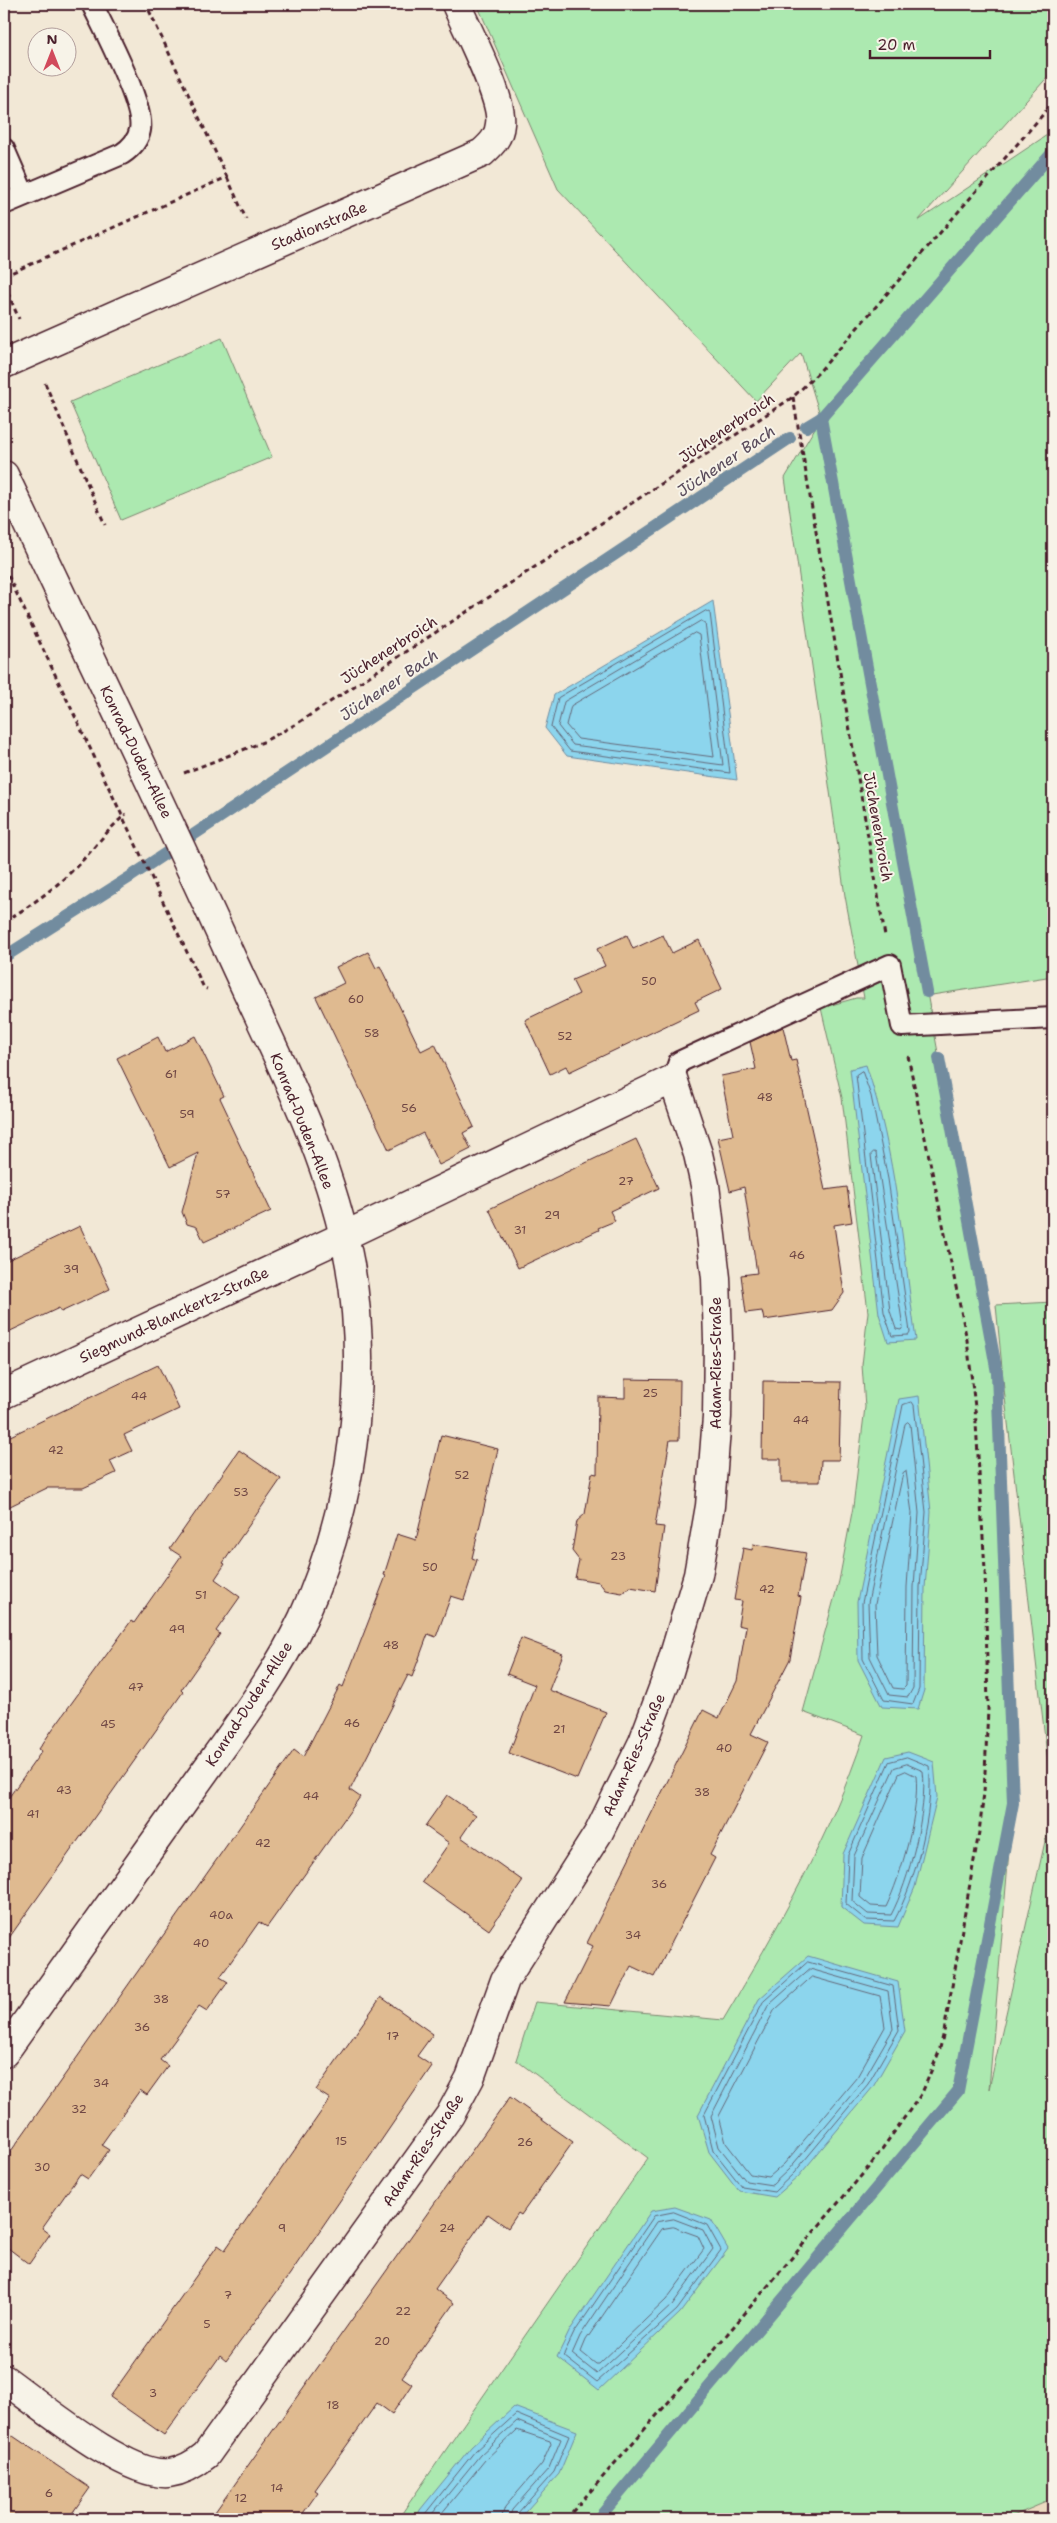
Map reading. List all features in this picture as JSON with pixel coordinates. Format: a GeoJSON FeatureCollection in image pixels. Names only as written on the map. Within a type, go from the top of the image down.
{"type":"FeatureCollection","features":[{"type":"Feature","properties":{"kind":"street","name":"Stadionstraße"},"geometry":{"type":"LineString","coordinates":[[4,364],[473,159],[492,145],[497,135],[501,114],[493,90],[456,4]]}},
{"type":"Feature","properties":{"kind":"street","name":"Konrad-Duden-Allee"},"geometry":{"type":"LineString","coordinates":[[4,475],[191,869],[304,1118],[327,1176],[344,1236],[356,1316],[356,1407],[347,1474],[338,1516],[325,1560],[305,1613],[281,1658],[257,1696],[4,2053]]}},
{"type":"Feature","properties":{"kind":"street"},"geometry":{"type":"LineString","coordinates":[[344,1236],[673,1079]]}},
{"type":"Feature","properties":{"kind":"street","name":"Adam-Ries-Straße"},"geometry":{"type":"LineString","coordinates":[[4,2379],[114,2456],[140,2469],[169,2473],[193,2465],[206,2454],[450,2115],[470,2078],[505,1980],[586,1852],[614,1802],[655,1710],[689,1611],[704,1542],[713,1470],[718,1340],[713,1243],[698,1154],[673,1079]]}},
{"type":"Feature","properties":{"kind":"street","name":"Siegmund-Blanckertz-Straße"},"geometry":{"type":"LineString","coordinates":[[4,1394],[344,1236]]}},
{"type":"Feature","properties":{"kind":"lane"},"geometry":{"type":"LineString","coordinates":[[4,204],[122,154],[135,143],[140,129],[140,113],[92,4]]}},
{"type":"Feature","properties":{"kind":"lane"},"geometry":{"type":"LineString","coordinates":[[4,149],[24,195]]}},
{"type":"Feature","properties":{"kind":"lane"},"geometry":{"type":"LineString","coordinates":[[673,1079],[679,1062],[890,964],[902,1026],[1053,1018]]}},
{"type":"Feature","properties":{"kind":"path","name":"Jüchenerbroich"},"geometry":{"type":"LineString","coordinates":[[4,922],[36,903],[64,879],[114,824],[123,817],[159,802],[194,768],[263,742],[298,723],[793,397],[818,373],[1053,103]]}},
{"type":"Feature","properties":{"kind":"path"},"geometry":{"type":"LineString","coordinates":[[227,177],[260,251]]}},
{"type":"Feature","properties":{"kind":"path"},"geometry":{"type":"LineString","coordinates":[[32,352],[105,525]]}},
{"type":"Feature","properties":{"kind":"path","name":"Jüchenerbroich"},"geometry":{"type":"LineString","coordinates":[[793,397],[890,964]]}},
{"type":"Feature","properties":{"kind":"path"},"geometry":{"type":"LineString","coordinates":[[4,567],[152,881]]}},
{"type":"Feature","properties":{"kind":"path"},"geometry":{"type":"LineString","coordinates":[[566,2519],[707,2358],[899,2128],[922,2093],[939,2052],[949,2010],[979,1832],[985,1784],[988,1709],[985,1570],[975,1407],[967,1340],[902,1026]]}},
{"type":"Feature","properties":{"kind":"shaded area"},"geometry":{"type":"Polygon","coordinates":[[[1053,2499],[1053,2519],[1006,2519],[1053,2499]]]}},
{"type":"Feature","properties":{"kind":"green space"},"geometry":{"type":"Polygon","coordinates":[[[477,4],[1053,4],[1053,71],[918,221],[1053,131],[1053,976],[932,995],[839,515],[997,1373],[1013,1803],[989,2089],[1053,1806],[1053,2499],[1006,2519],[398,2519],[648,2158],[516,2060],[535,2002],[723,2020],[783,1916],[819,1845],[836,1809],[864,1735],[803,1712],[839,1581],[853,1507],[865,1407],[862,1365],[868,1312],[842,1098],[821,1008],[856,998],[864,998],[845,896],[785,478],[821,418],[801,353],[756,401],[558,189],[477,4]]]}},
{"type":"Feature","properties":{"kind":"green space"},"geometry":{"type":"Polygon","coordinates":[[[222,338],[272,457],[121,520],[70,402],[222,338]]]}},
{"type":"Feature","properties":{"kind":"green space"},"geometry":{"type":"Polygon","coordinates":[[[1053,1302],[1053,1806],[1004,1389],[996,1305],[1053,1302]]]}},
{"type":"Feature","properties":{"kind":"water"},"geometry":{"type":"Polygon","coordinates":[[[713,601],[737,780],[567,756],[545,728],[554,695],[713,601]]]}},
{"type":"Feature","properties":{"kind":"water"},"geometry":{"type":"Polygon","coordinates":[[[866,1065],[885,1132],[892,1166],[916,1340],[888,1342],[879,1314],[850,1069],[866,1065]]]}},
{"type":"Feature","properties":{"kind":"water"},"geometry":{"type":"Polygon","coordinates":[[[919,1396],[931,1512],[925,1588],[924,1690],[918,1709],[882,1707],[858,1660],[857,1602],[899,1399],[919,1396]]]}},
{"type":"Feature","properties":{"kind":"water"},"geometry":{"type":"Polygon","coordinates":[[[908,1752],[934,1762],[937,1797],[915,1887],[898,1927],[864,1925],[841,1907],[843,1854],[886,1757],[908,1752]]]}},
{"type":"Feature","properties":{"kind":"water"},"geometry":{"type":"Polygon","coordinates":[[[808,1956],[898,1982],[905,2031],[873,2087],[798,2177],[775,2197],[739,2191],[709,2152],[698,2115],[759,1999],[808,1956]]]}},
{"type":"Feature","properties":{"kind":"water"},"geometry":{"type":"Polygon","coordinates":[[[675,2207],[711,2220],[728,2249],[680,2313],[599,2390],[557,2357],[570,2330],[651,2211],[675,2207]]]}},
{"type":"Feature","properties":{"kind":"water"},"geometry":{"type":"Polygon","coordinates":[[[514,2407],[577,2431],[559,2474],[519,2519],[416,2519],[420,2510],[471,2447],[514,2407]]]}},
{"type":"Feature","properties":{"kind":"building"},"geometry":{"type":"Polygon","coordinates":[[[627,935],[633,949],[663,935],[672,953],[699,940],[722,989],[695,1002],[699,1010],[569,1072],[566,1066],[550,1074],[525,1020],[579,994],[572,980],[605,966],[597,949],[627,935]]]}},
{"type":"Feature","properties":{"kind":"building"},"geometry":{"type":"Polygon","coordinates":[[[368,952],[376,968],[380,966],[421,1051],[435,1044],[474,1127],[463,1133],[471,1149],[439,1165],[423,1133],[389,1150],[316,997],[344,983],[336,967],[368,952]]]}},
{"type":"Feature","properties":{"kind":"building"},"geometry":{"type":"Polygon","coordinates":[[[783,1027],[791,1061],[796,1060],[825,1190],[847,1187],[852,1222],[834,1225],[844,1293],[832,1310],[764,1320],[762,1311],[746,1313],[741,1275],[757,1273],[744,1187],[730,1191],[718,1138],[733,1135],[721,1076],[756,1069],[750,1042],[783,1027]]]}},
{"type":"Feature","properties":{"kind":"building"},"geometry":{"type":"Polygon","coordinates":[[[195,1036],[224,1096],[220,1098],[229,1117],[227,1118],[271,1211],[204,1242],[197,1227],[187,1224],[182,1212],[198,1153],[170,1167],[117,1058],[158,1037],[165,1052],[195,1036]]]}},
{"type":"Feature","properties":{"kind":"building"},"geometry":{"type":"Polygon","coordinates":[[[636,1139],[659,1188],[610,1211],[615,1221],[518,1268],[489,1209],[636,1139]]]}},
{"type":"Feature","properties":{"kind":"building"},"geometry":{"type":"Polygon","coordinates":[[[80,1226],[110,1289],[61,1312],[59,1308],[4,1334],[4,1262],[80,1226]]]}},
{"type":"Feature","properties":{"kind":"building"},"geometry":{"type":"Polygon","coordinates":[[[158,1365],[179,1409],[124,1435],[132,1451],[110,1461],[116,1473],[83,1488],[47,1488],[4,1509],[4,1439],[158,1365]]]}},
{"type":"Feature","properties":{"kind":"building"},"geometry":{"type":"Polygon","coordinates":[[[625,1379],[680,1380],[679,1440],[670,1440],[655,1526],[664,1527],[655,1591],[630,1587],[622,1593],[605,1590],[599,1582],[575,1578],[579,1560],[572,1551],[577,1521],[585,1514],[592,1473],[597,1474],[598,1397],[625,1398],[625,1379]]]}},
{"type":"Feature","properties":{"kind":"building"},"geometry":{"type":"Polygon","coordinates":[[[763,1381],[841,1382],[839,1460],[821,1460],[820,1482],[781,1482],[781,1459],[762,1459],[763,1381]]]}},
{"type":"Feature","properties":{"kind":"building"},"geometry":{"type":"Polygon","coordinates":[[[441,1435],[498,1449],[472,1558],[477,1560],[464,1600],[451,1596],[436,1637],[428,1634],[412,1677],[408,1675],[350,1790],[360,1797],[267,1927],[259,1922],[220,1977],[228,1982],[207,2011],[199,2006],[160,2060],[168,2066],[147,2095],[140,2090],[101,2145],[109,2150],[88,2179],[80,2174],[42,2228],[50,2234],[29,2264],[4,2245],[4,2161],[294,1750],[303,1757],[340,1685],[343,1687],[386,1576],[384,1575],[397,1534],[416,1540],[441,1435]]]}},
{"type":"Feature","properties":{"kind":"building"},"geometry":{"type":"Polygon","coordinates":[[[239,1450],[281,1479],[223,1563],[225,1564],[215,1579],[240,1597],[216,1631],[220,1634],[181,1690],[183,1692],[4,1945],[4,1804],[42,1751],[39,1749],[52,1730],[131,1621],[134,1623],[181,1556],[170,1549],[239,1450]]]}},
{"type":"Feature","properties":{"kind":"building"},"geometry":{"type":"Polygon","coordinates":[[[753,1544],[806,1553],[798,1596],[801,1597],[790,1659],[751,1734],[768,1742],[710,1855],[715,1858],[654,1977],[631,1966],[611,2006],[565,2002],[593,1946],[587,1943],[703,1710],[719,1718],[737,1681],[746,1627],[738,1625],[742,1601],[734,1600],[743,1548],[752,1550],[753,1544]]]}},
{"type":"Feature","properties":{"kind":"building"},"geometry":{"type":"Polygon","coordinates":[[[521,1638],[563,1654],[549,1690],[606,1712],[577,1779],[509,1753],[535,1685],[507,1674],[521,1638]]]}},
{"type":"Feature","properties":{"kind":"building"},"geometry":{"type":"Polygon","coordinates":[[[447,1795],[476,1815],[461,1837],[523,1881],[489,1930],[422,1882],[449,1843],[425,1826],[447,1795]]]}},
{"type":"Feature","properties":{"kind":"building"},"geometry":{"type":"Polygon","coordinates":[[[381,1997],[433,2034],[417,2056],[432,2066],[290,2274],[226,2361],[220,2356],[164,2435],[110,2397],[218,2245],[225,2250],[330,2099],[316,2090],[381,1997]]]}},
{"type":"Feature","properties":{"kind":"building"},"geometry":{"type":"Polygon","coordinates":[[[510,2097],[573,2142],[521,2215],[518,2213],[508,2228],[488,2214],[435,2289],[454,2303],[402,2377],[412,2384],[392,2414],[377,2403],[315,2490],[318,2492],[299,2519],[210,2519],[510,2097]]]}},
{"type":"Feature","properties":{"kind":"building"},"geometry":{"type":"Polygon","coordinates":[[[4,2430],[90,2488],[68,2519],[4,2519],[4,2430]]]}},
{"type":"Feature","properties":{"kind":"waterway","name":"Jüchener Bach"},"geometry":{"type":"LineString","coordinates":[[806,427],[821,418],[1053,152]]}},
{"type":"Feature","properties":{"kind":"waterway"},"geometry":{"type":"LineString","coordinates":[[821,418],[927,992]]}},
{"type":"Feature","properties":{"kind":"waterway","name":"Jüchener Bach"},"geometry":{"type":"LineString","coordinates":[[4,957],[130,877],[790,438]]}},
{"type":"Feature","properties":{"kind":"waterway"},"geometry":{"type":"LineString","coordinates":[[598,2519],[958,2091],[1013,1803],[997,1373],[939,1058]]}}]}
